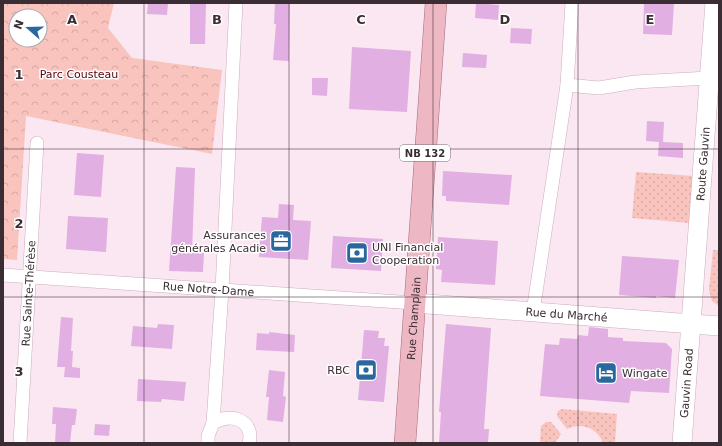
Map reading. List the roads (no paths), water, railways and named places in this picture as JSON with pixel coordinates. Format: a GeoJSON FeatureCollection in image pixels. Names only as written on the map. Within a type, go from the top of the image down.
{"type":"FeatureCollection","features":[{"type":"Feature","properties":{"kind":"main road","name":"Rue Champlain"},"geometry":{"type":"LineString","coordinates":[[405,443],[436,3]]}},
{"type":"Feature","properties":{"kind":"street"},"geometry":{"type":"LineString","coordinates":[[208,443],[208,436],[214,423],[236,3]]}},
{"type":"Feature","properties":{"kind":"street"},"geometry":{"type":"LineString","coordinates":[[534,312],[567,85],[572,3]]}},
{"type":"Feature","properties":{"kind":"street","name":"Route Gauvin"},"geometry":{"type":"LineString","coordinates":[[691,324],[715,3]]}},
{"type":"Feature","properties":{"kind":"street"},"geometry":{"type":"LineString","coordinates":[[567,85],[600,88],[635,82],[709,78]]}},
{"type":"Feature","properties":{"kind":"street","name":"Rue Sainte-Thérèse"},"geometry":{"type":"LineString","coordinates":[[20,443],[38,143]]}},
{"type":"Feature","properties":{"kind":"street","name":"Rue Notre-Dame"},"geometry":{"type":"LineString","coordinates":[[3,275],[414,303]]}},
{"type":"Feature","properties":{"kind":"street","name":"Rue du Marché"},"geometry":{"type":"LineString","coordinates":[[414,303],[719,326]]}},
{"type":"Feature","properties":{"kind":"street","name":"Gauvin Road"},"geometry":{"type":"LineString","coordinates":[[682,443],[691,324]]}},
{"type":"Feature","properties":{"kind":"street"},"geometry":{"type":"LineString","coordinates":[[214,423],[226,417],[238,419],[248,430],[249,443]]}},
{"type":"Feature","properties":{"kind":"place","name":"Assurances générales Acadie"},"geometry":{"type":"Point","coordinates":[281,241]}},
{"type":"Feature","properties":{"kind":"place","name":"UNI Financial Cooperation"},"geometry":{"type":"Point","coordinates":[357,253]}},
{"type":"Feature","properties":{"kind":"place","name":"RBC"},"geometry":{"type":"Point","coordinates":[366,370]}},
{"type":"Feature","properties":{"kind":"place","name":"Wingate"},"geometry":{"type":"Point","coordinates":[606,373]}},
{"type":"Feature","properties":{"kind":"park label","name":"Parc Cousteau"},"geometry":{"type":"Point","coordinates":[79,74]}}]}
